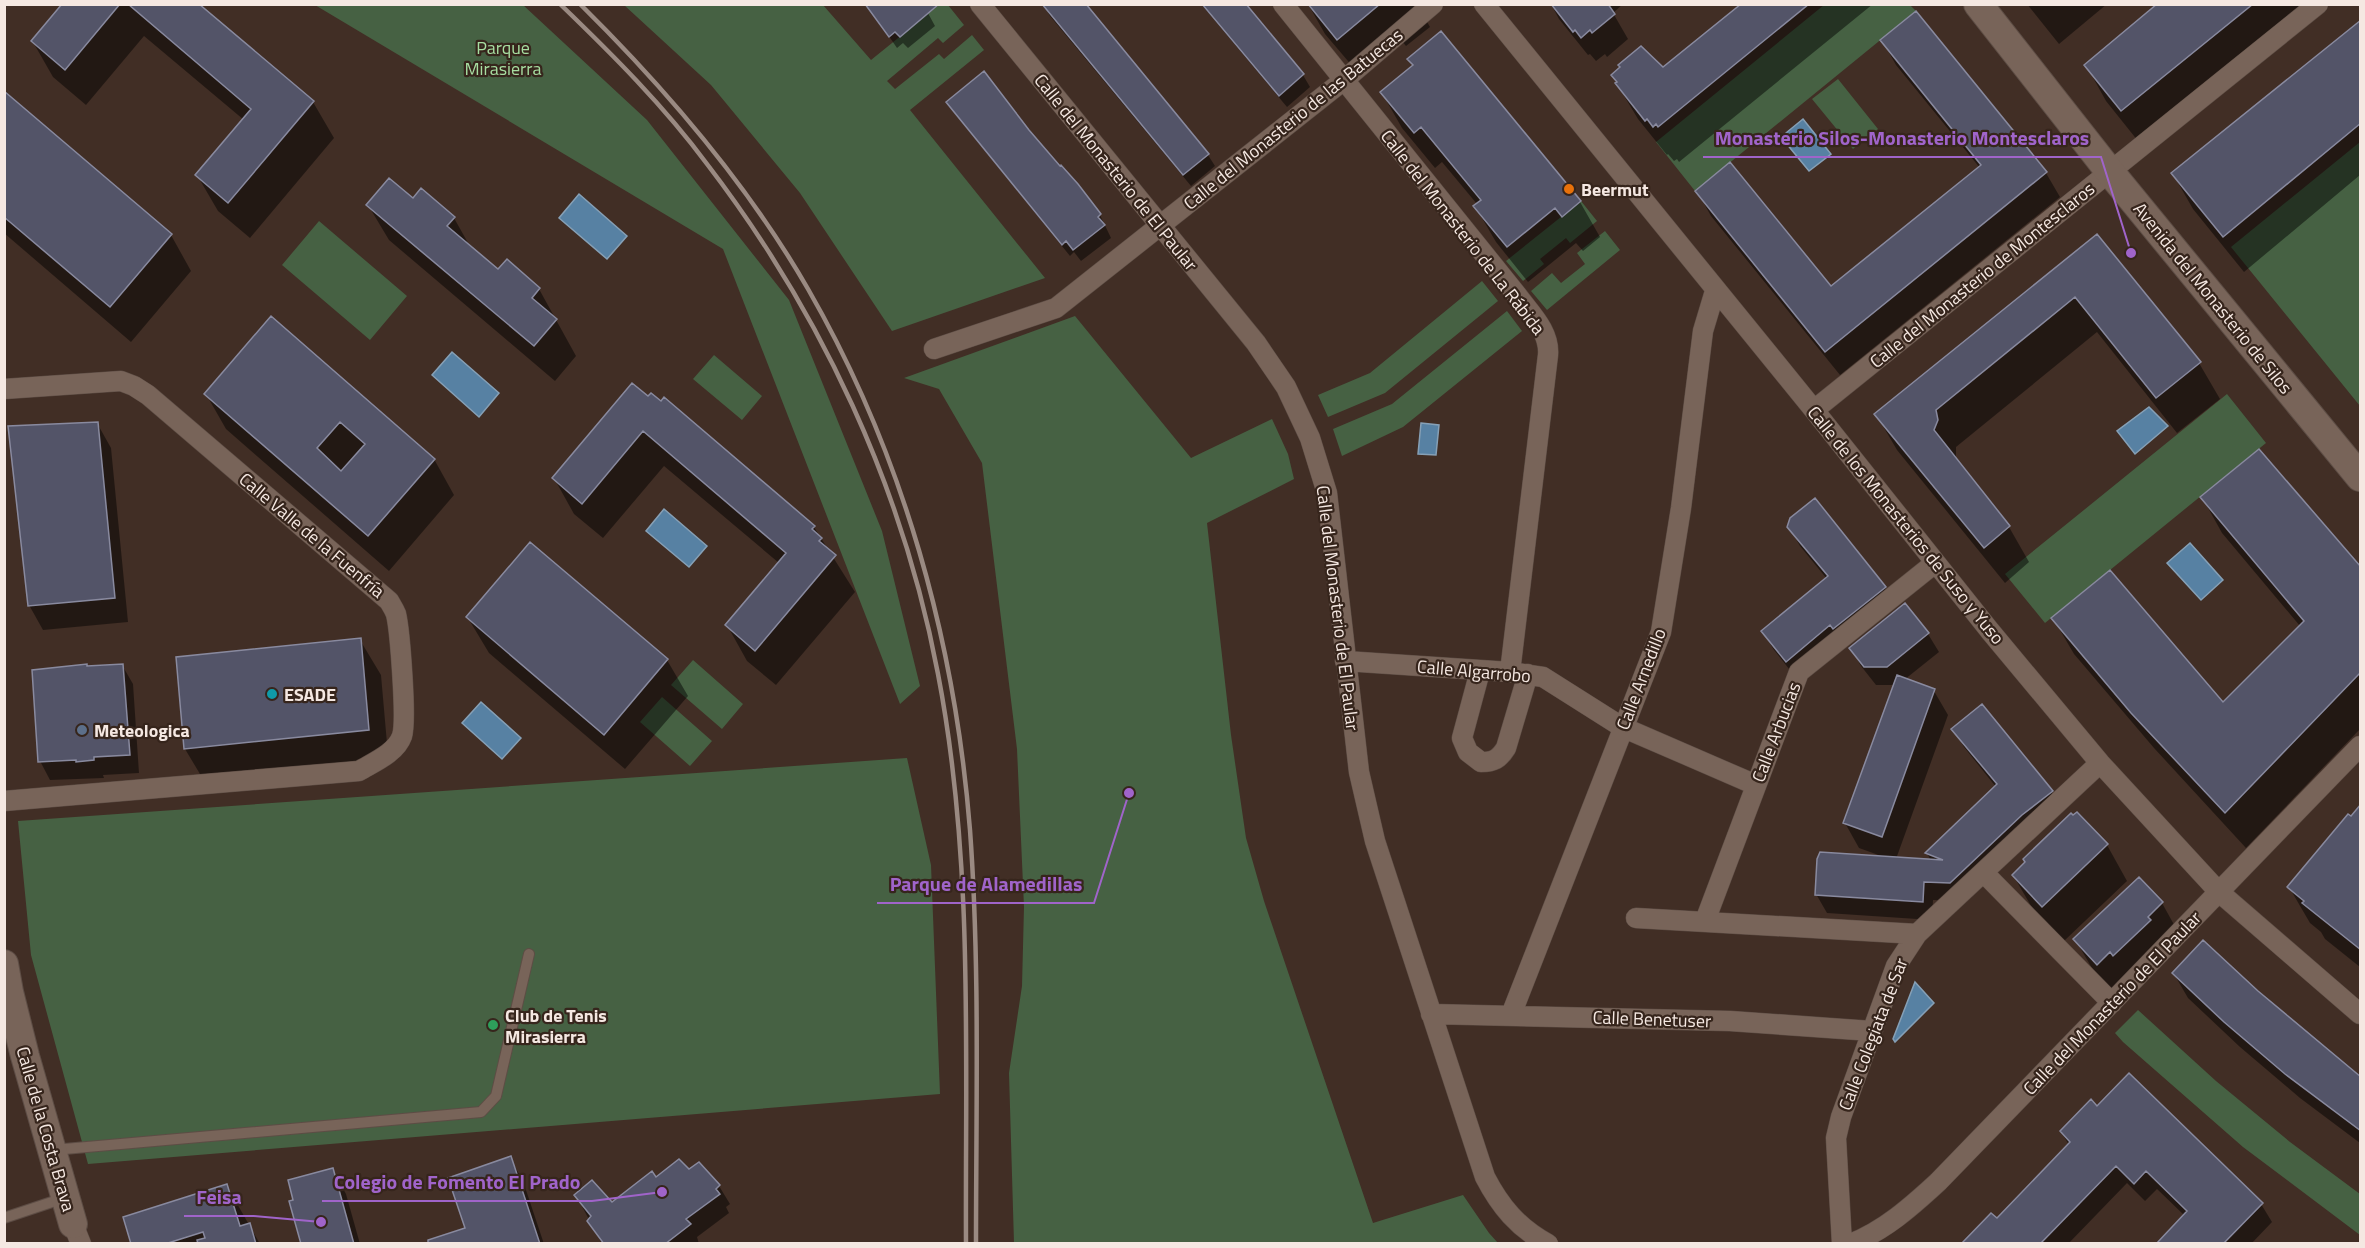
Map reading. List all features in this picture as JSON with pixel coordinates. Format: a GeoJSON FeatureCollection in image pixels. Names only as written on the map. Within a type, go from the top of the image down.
{"type":"FeatureCollection","features":[{"type":"Feature","properties":{"kind":"street","name":"Calle del Monasterio de El Paular"},"geometry":{"type":"LineString","coordinates":[[980,4],[1262,352],[1286,387],[1310,438],[1327,493],[1359,772],[1375,841],[1485,1177],[1512,1219],[1540,1242]]}},
{"type":"Feature","properties":{"kind":"street","name":"Calle del Monasterio de La Rábida"},"geometry":{"type":"LineString","coordinates":[[1284,4],[1517,295],[1544,332],[1547,340],[1519,673],[1506,748],[1501,757],[1495,761],[1481,762],[1468,752],[1462,738],[1480,671]]}},
{"type":"Feature","properties":{"kind":"street","name":"Calle del Monasterio de las Batuecas"},"geometry":{"type":"LineString","coordinates":[[934,350],[1056,308],[1344,80],[1433,4]]}},
{"type":"Feature","properties":{"kind":"street","name":"Calle de los Monasterios de Suso y Yuso"},"geometry":{"type":"LineString","coordinates":[[1484,4],[1814,410],[1935,563],[2100,763],[2219,892],[2361,1014]]}},
{"type":"Feature","properties":{"kind":"street","name":"Avenida del Monasterio de Silos"},"geometry":{"type":"LineString","coordinates":[[1978,4],[2110,172],[2361,477]]}},
{"type":"Feature","properties":{"kind":"street","name":"Calle del Monasterio de Montesclaros"},"geometry":{"type":"LineString","coordinates":[[1814,410],[2318,4]]}},
{"type":"Feature","properties":{"kind":"street","name":"Calle Arnedillo"},"geometry":{"type":"LineString","coordinates":[[1511,1015],[1622,727],[1661,633],[1681,508],[1703,331],[1715,291]]}},
{"type":"Feature","properties":{"kind":"street","name":"Calle Valle de la Fuenfría"},"geometry":{"type":"LineString","coordinates":[[4,389],[121,381],[134,386],[148,396],[389,602],[395,611],[399,630],[404,721],[402,736],[391,752],[359,771],[4,801]]}},
{"type":"Feature","properties":{"kind":"street","name":"Calle Arbucias"},"geometry":{"type":"LineString","coordinates":[[1705,921],[1799,672],[1935,563]]}},
{"type":"Feature","properties":{"kind":"street","name":"Calle Algarrobo"},"geometry":{"type":"LineString","coordinates":[[1345,661],[1519,673],[1543,677],[1622,727],[1756,785]]}},
{"type":"Feature","properties":{"kind":"street","name":"Calle del Monasterio de El Paular"},"geometry":{"type":"LineString","coordinates":[[1850,1244],[1865,1238],[1906,1210],[1938,1182],[2361,746]]}},
{"type":"Feature","properties":{"kind":"street","name":"Calle Colegiata de Sar"},"geometry":{"type":"LineString","coordinates":[[1842,1244],[1836,1138],[1840,1117],[1896,966],[1917,934],[2100,763]]}},
{"type":"Feature","properties":{"kind":"street"},"geometry":{"type":"LineString","coordinates":[[1984,873],[2112,1003]]}},
{"type":"Feature","properties":{"kind":"street"},"geometry":{"type":"LineString","coordinates":[[1636,918],[1917,934]]}},
{"type":"Feature","properties":{"kind":"street","name":"Calle de la Costa Brava"},"geometry":{"type":"LineString","coordinates":[[4,963],[17,1024],[74,1227]]}},
{"type":"Feature","properties":{"kind":"street","name":"Calle Benetuser"},"geometry":{"type":"LineString","coordinates":[[1431,1014],[1730,1021],[1872,1031]]}},
{"type":"Feature","properties":{"kind":"lane"},"geometry":{"type":"LineString","coordinates":[[52,1150],[481,1112],[496,1096],[529,954]]}},
{"type":"Feature","properties":{"kind":"lane"},"geometry":{"type":"LineString","coordinates":[[4,1218],[74,1227]]}},
{"type":"Feature","properties":{"kind":"green space","name":"Parque Mirasierra"},"geometry":{"type":"Polygon","coordinates":[[[315,5],[523,5],[647,120],[789,300],[882,531],[920,686],[900,704],[723,249],[315,5]]]}},
{"type":"Feature","properties":{"kind":"green space"},"geometry":{"type":"Polygon","coordinates":[[[624,5],[823,5],[871,60],[939,5],[948,5],[964,25],[943,43],[938,38],[887,81],[895,89],[939,54],[944,59],[972,35],[984,50],[910,110],[1045,278],[892,331],[800,193],[711,85],[624,5]]]}},
{"type":"Feature","properties":{"kind":"green space"},"geometry":{"type":"Polygon","coordinates":[[[1824,5],[1910,5],[1916,11],[1695,191],[1656,142],[1824,5]]]}},
{"type":"Feature","properties":{"kind":"green space"},"geometry":{"type":"Polygon","coordinates":[[[1838,79],[1878,129],[1853,149],[1812,99],[1838,79]]]}},
{"type":"Feature","properties":{"kind":"green space"},"geometry":{"type":"Polygon","coordinates":[[[2360,142],[2360,406],[2231,247],[2360,142]]]}},
{"type":"Feature","properties":{"kind":"green space"},"geometry":{"type":"Polygon","coordinates":[[[1581,201],[1597,221],[1570,243],[1566,238],[1540,259],[1544,264],[1523,281],[1506,261],[1581,201]]]}},
{"type":"Feature","properties":{"kind":"green space"},"geometry":{"type":"Polygon","coordinates":[[[319,221],[407,296],[370,340],[282,265],[319,221]]]}},
{"type":"Feature","properties":{"kind":"green space"},"geometry":{"type":"Polygon","coordinates":[[[1605,231],[1620,250],[1547,310],[1531,291],[1552,273],[1561,283],[1585,264],[1577,253],[1605,231]]]}},
{"type":"Feature","properties":{"kind":"green space"},"geometry":{"type":"Polygon","coordinates":[[[1482,281],[1498,301],[1385,393],[1328,417],[1318,395],[1370,373],[1482,281]]]}},
{"type":"Feature","properties":{"kind":"green space"},"geometry":{"type":"Polygon","coordinates":[[[1507,311],[1522,331],[1403,427],[1342,456],[1333,429],[1392,404],[1507,311]]]}},
{"type":"Feature","properties":{"kind":"green space"},"geometry":{"type":"Polygon","coordinates":[[[1075,316],[1191,458],[1272,419],[1288,454],[1294,479],[1207,523],[1231,735],[1246,838],[1264,901],[1373,1223],[1463,1195],[1498,1243],[1014,1243],[1009,1073],[1022,986],[1024,907],[1017,749],[982,463],[939,389],[904,378],[1075,316]]]}},
{"type":"Feature","properties":{"kind":"green space"},"geometry":{"type":"Polygon","coordinates":[[[714,355],[762,396],[742,420],[693,379],[714,355]]]}},
{"type":"Feature","properties":{"kind":"green space"},"geometry":{"type":"Polygon","coordinates":[[[2227,394],[2266,443],[2045,623],[2005,574],[2227,394]]]}},
{"type":"Feature","properties":{"kind":"green space"},"geometry":{"type":"Polygon","coordinates":[[[693,660],[743,704],[722,729],[671,685],[693,660]]]}},
{"type":"Feature","properties":{"kind":"green space"},"geometry":{"type":"Polygon","coordinates":[[[662,697],[712,741],[690,766],[640,722],[662,697]]]}},
{"type":"Feature","properties":{"kind":"green space","name":"Club de Tenis Mirasierra"},"geometry":{"type":"Polygon","coordinates":[[[907,758],[931,865],[940,1094],[88,1164],[31,955],[18,821],[907,758]]]}},
{"type":"Feature","properties":{"kind":"green space"},"geometry":{"type":"Polygon","coordinates":[[[2138,1010],[2216,1081],[2290,1142],[2360,1194],[2360,1235],[2243,1147],[2123,1042],[2115,1033],[2138,1010]]]}},
{"type":"Feature","properties":{"kind":"water"},"geometry":{"type":"Polygon","coordinates":[[[1803,119],[1831,154],[1809,171],[1781,137],[1803,119]]]}},
{"type":"Feature","properties":{"kind":"water"},"geometry":{"type":"Polygon","coordinates":[[[579,194],[627,236],[607,259],[559,218],[579,194]]]}},
{"type":"Feature","properties":{"kind":"water"},"geometry":{"type":"Polygon","coordinates":[[[452,352],[499,393],[479,417],[432,375],[452,352]]]}},
{"type":"Feature","properties":{"kind":"water"},"geometry":{"type":"Polygon","coordinates":[[[2149,407],[2168,426],[2135,454],[2117,431],[2149,407]]]}},
{"type":"Feature","properties":{"kind":"water"},"geometry":{"type":"Polygon","coordinates":[[[1421,423],[1439,425],[1436,455],[1418,454],[1421,423]]]}},
{"type":"Feature","properties":{"kind":"water"},"geometry":{"type":"Polygon","coordinates":[[[664,509],[707,546],[689,567],[646,531],[664,509]]]}},
{"type":"Feature","properties":{"kind":"water"},"geometry":{"type":"Polygon","coordinates":[[[2190,543],[2223,580],[2201,600],[2167,563],[2190,543]]]}},
{"type":"Feature","properties":{"kind":"water"},"geometry":{"type":"Polygon","coordinates":[[[481,702],[521,738],[502,759],[462,723],[481,702]]]}},
{"type":"Feature","properties":{"kind":"water"},"geometry":{"type":"Polygon","coordinates":[[[1915,982],[1934,1003],[1895,1042],[1893,1039],[1915,982]]]}},
{"type":"Feature","properties":{"kind":"building"},"geometry":{"type":"Polygon","coordinates":[[[62,4],[120,4],[65,70],[31,41],[62,4]]]}},
{"type":"Feature","properties":{"kind":"building"},"geometry":{"type":"Polygon","coordinates":[[[128,4],[199,4],[314,101],[228,203],[195,175],[251,109],[128,4]]]}},
{"type":"Feature","properties":{"kind":"building"},"geometry":{"type":"Polygon","coordinates":[[[865,4],[939,4],[900,37],[895,32],[889,37],[865,4]]]}},
{"type":"Feature","properties":{"kind":"building"},"geometry":{"type":"Polygon","coordinates":[[[1042,4],[1086,4],[1209,154],[1183,175],[1042,4]]]}},
{"type":"Feature","properties":{"kind":"building"},"geometry":{"type":"Polygon","coordinates":[[[1202,4],[1246,4],[1304,74],[1279,96],[1202,4]]]}},
{"type":"Feature","properties":{"kind":"building"},"geometry":{"type":"Polygon","coordinates":[[[1308,4],[1380,4],[1337,40],[1308,4]]]}},
{"type":"Feature","properties":{"kind":"building"},"geometry":{"type":"Polygon","coordinates":[[[1551,4],[1608,4],[1615,14],[1592,33],[1590,30],[1581,38],[1575,30],[1573,32],[1551,4]]]}},
{"type":"Feature","properties":{"kind":"building"},"geometry":{"type":"Polygon","coordinates":[[[1741,4],[1809,4],[1658,127],[1656,124],[1653,127],[1647,119],[1645,121],[1611,75],[1620,67],[1618,65],[1641,46],[1663,67],[1741,4]]]}},
{"type":"Feature","properties":{"kind":"building"},"geometry":{"type":"Polygon","coordinates":[[[2157,4],[2253,4],[2121,111],[2084,65],[2157,4]]]}},
{"type":"Feature","properties":{"kind":"building"},"geometry":{"type":"Polygon","coordinates":[[[1916,11],[2047,172],[1825,352],[1695,191],[1730,162],[1831,286],[1981,165],[1880,40],[1916,11]]]}},
{"type":"Feature","properties":{"kind":"building"},"geometry":{"type":"Polygon","coordinates":[[[2361,20],[2361,123],[2223,237],[2171,173],[2361,20]]]}},
{"type":"Feature","properties":{"kind":"building"},"geometry":{"type":"Polygon","coordinates":[[[1441,31],[1581,201],[1562,217],[1555,208],[1507,247],[1473,206],[1481,200],[1421,127],[1414,133],[1380,92],[1413,65],[1407,59],[1441,31]]]}},
{"type":"Feature","properties":{"kind":"building"},"geometry":{"type":"Polygon","coordinates":[[[984,71],[1029,130],[1078,184],[1101,214],[1098,217],[1105,225],[1073,250],[1066,241],[1062,245],[946,102],[984,71]]]}},
{"type":"Feature","properties":{"kind":"building"},"geometry":{"type":"Polygon","coordinates":[[[4,91],[172,234],[110,307],[4,217],[4,91]]]}},
{"type":"Feature","properties":{"kind":"building"},"geometry":{"type":"Polygon","coordinates":[[[389,178],[413,198],[421,188],[455,217],[447,226],[498,269],[507,259],[540,288],[532,298],[557,319],[534,346],[366,205],[389,178]]]}},
{"type":"Feature","properties":{"kind":"building"},"geometry":{"type":"Polygon","coordinates":[[[2097,234],[2201,362],[2156,398],[2075,297],[1936,410],[1938,420],[1934,430],[2010,526],[1984,548],[1874,414],[2097,234]]]}},
{"type":"Feature","properties":{"kind":"building"},"geometry":{"type":"Polygon","coordinates":[[[271,316],[435,459],[368,536],[204,394],[271,316]],[[340,422],[317,448],[341,471],[365,444],[340,422]]]}},
{"type":"Feature","properties":{"kind":"building"},"geometry":{"type":"Polygon","coordinates":[[[632,383],[648,396],[651,393],[661,401],[664,397],[815,526],[812,529],[822,538],[819,541],[836,555],[755,651],[725,625],[786,553],[643,431],[582,504],[552,478],[632,383]]]}},
{"type":"Feature","properties":{"kind":"building"},"geometry":{"type":"Polygon","coordinates":[[[98,422],[115,598],[28,606],[8,426],[98,422]]]}},
{"type":"Feature","properties":{"kind":"building"},"geometry":{"type":"Polygon","coordinates":[[[2259,449],[2361,567],[2361,672],[2225,813],[2131,713],[2051,618],[2110,570],[2223,702],[2304,621],[2200,497],[2259,449]]]}},
{"type":"Feature","properties":{"kind":"building"},"geometry":{"type":"Polygon","coordinates":[[[1815,498],[1886,587],[1833,629],[1830,625],[1786,662],[1761,631],[1828,576],[1787,527],[1790,518],[1815,498]]]}},
{"type":"Feature","properties":{"kind":"building"},"geometry":{"type":"Polygon","coordinates":[[[530,542],[668,659],[604,735],[466,617],[530,542]]]}},
{"type":"Feature","properties":{"kind":"building"},"geometry":{"type":"Polygon","coordinates":[[[1905,603],[1929,633],[1887,667],[1864,667],[1849,648],[1905,603]]]}},
{"type":"Feature","properties":{"kind":"building","name":"ESADE"},"geometry":{"type":"Polygon","coordinates":[[[361,638],[369,730],[184,749],[176,657],[361,638]]]}},
{"type":"Feature","properties":{"kind":"building","name":"Meteologica"},"geometry":{"type":"Polygon","coordinates":[[[87,664],[87,666],[123,664],[130,755],[94,757],[94,760],[76,762],[76,760],[38,762],[32,670],[87,664]]]}},
{"type":"Feature","properties":{"kind":"building"},"geometry":{"type":"Polygon","coordinates":[[[1897,675],[1935,689],[1882,837],[1843,823],[1897,675]]]}},
{"type":"Feature","properties":{"kind":"building"},"geometry":{"type":"Polygon","coordinates":[[[1982,704],[2053,791],[2022,815],[1950,883],[1924,882],[1923,902],[1815,895],[1817,859],[1820,852],[1943,860],[1925,853],[1997,784],[1951,729],[1982,704]]]}},
{"type":"Feature","properties":{"kind":"building"},"geometry":{"type":"Polygon","coordinates":[[[2361,804],[2361,950],[2302,903],[2304,901],[2287,887],[2348,814],[2351,816],[2361,804]]]}},
{"type":"Feature","properties":{"kind":"building"},"geometry":{"type":"Polygon","coordinates":[[[2077,812],[2108,844],[2042,907],[2012,875],[2025,862],[2023,859],[2071,813],[2073,815],[2077,812]]]}},
{"type":"Feature","properties":{"kind":"building"},"geometry":{"type":"Polygon","coordinates":[[[2139,877],[2163,902],[2148,917],[2151,920],[2113,956],[2110,952],[2097,965],[2073,939],[2139,877]]]}},
{"type":"Feature","properties":{"kind":"building"},"geometry":{"type":"Polygon","coordinates":[[[2203,940],[2258,991],[2361,1077],[2361,1131],[2285,1074],[2224,1022],[2172,973],[2203,940]]]}},
{"type":"Feature","properties":{"kind":"building"},"geometry":{"type":"Polygon","coordinates":[[[2129,1073],[2263,1203],[2223,1244],[2156,1244],[2187,1211],[2146,1171],[2134,1184],[2116,1166],[2040,1244],[1961,1244],[1991,1213],[1997,1218],[2070,1142],[2060,1131],[2091,1099],[2097,1106],[2129,1073]]]}},
{"type":"Feature","properties":{"kind":"building"},"geometry":{"type":"Polygon","coordinates":[[[511,1156],[540,1244],[428,1244],[428,1240],[465,1228],[448,1178],[511,1156]]]}},
{"type":"Feature","properties":{"kind":"building"},"geometry":{"type":"Polygon","coordinates":[[[679,1159],[689,1169],[699,1162],[720,1185],[716,1189],[720,1194],[686,1219],[691,1224],[665,1244],[604,1244],[587,1221],[591,1216],[574,1195],[592,1180],[612,1202],[652,1171],[656,1177],[679,1159]]]}},
{"type":"Feature","properties":{"kind":"building"},"geometry":{"type":"Polygon","coordinates":[[[333,1168],[354,1244],[301,1244],[289,1201],[293,1200],[288,1180],[333,1168]]]}},
{"type":"Feature","properties":{"kind":"building"},"geometry":{"type":"Polygon","coordinates":[[[227,1184],[240,1226],[250,1223],[256,1244],[198,1244],[197,1240],[205,1238],[203,1232],[165,1244],[131,1244],[123,1217],[227,1184]]]}},
{"type":"Feature","properties":{"kind":"railway"},"geometry":{"type":"LineString","coordinates":[[560,4],[655,101],[707,164],[749,221],[787,281],[821,342],[880,470],[903,537],[923,605],[938,674],[957,815],[965,958],[966,1244]]}},
{"type":"Feature","properties":{"kind":"railway"},"geometry":{"type":"LineString","coordinates":[[580,4],[644,70],[704,139],[759,212],[784,250],[842,352],[897,483],[919,551],[952,689],[963,759],[970,830],[976,985],[976,1244]]}},
{"type":"Feature","properties":{"kind":"place","name":"Beermut"},"geometry":{"type":"Point","coordinates":[1569,189]}},
{"type":"Feature","properties":{"kind":"place","name":"Monasterio Silos-Monasterio Montesclaros"},"geometry":{"type":"Point","coordinates":[2131,253]}},
{"type":"Feature","properties":{"kind":"place","name":"ESADE"},"geometry":{"type":"Point","coordinates":[272,694]}},
{"type":"Feature","properties":{"kind":"place","name":"Meteologica"},"geometry":{"type":"Point","coordinates":[82,730]}},
{"type":"Feature","properties":{"kind":"place","name":"Parque de Alamedillas"},"geometry":{"type":"Point","coordinates":[1129,793]}},
{"type":"Feature","properties":{"kind":"place","name":"Club de Tenis Mirasierra"},"geometry":{"type":"Point","coordinates":[493,1025]}},
{"type":"Feature","properties":{"kind":"place","name":"Colegio de Fomento El Prado"},"geometry":{"type":"Point","coordinates":[662,1192]}},
{"type":"Feature","properties":{"kind":"place","name":"Feisa"},"geometry":{"type":"Point","coordinates":[321,1222]}}]}
